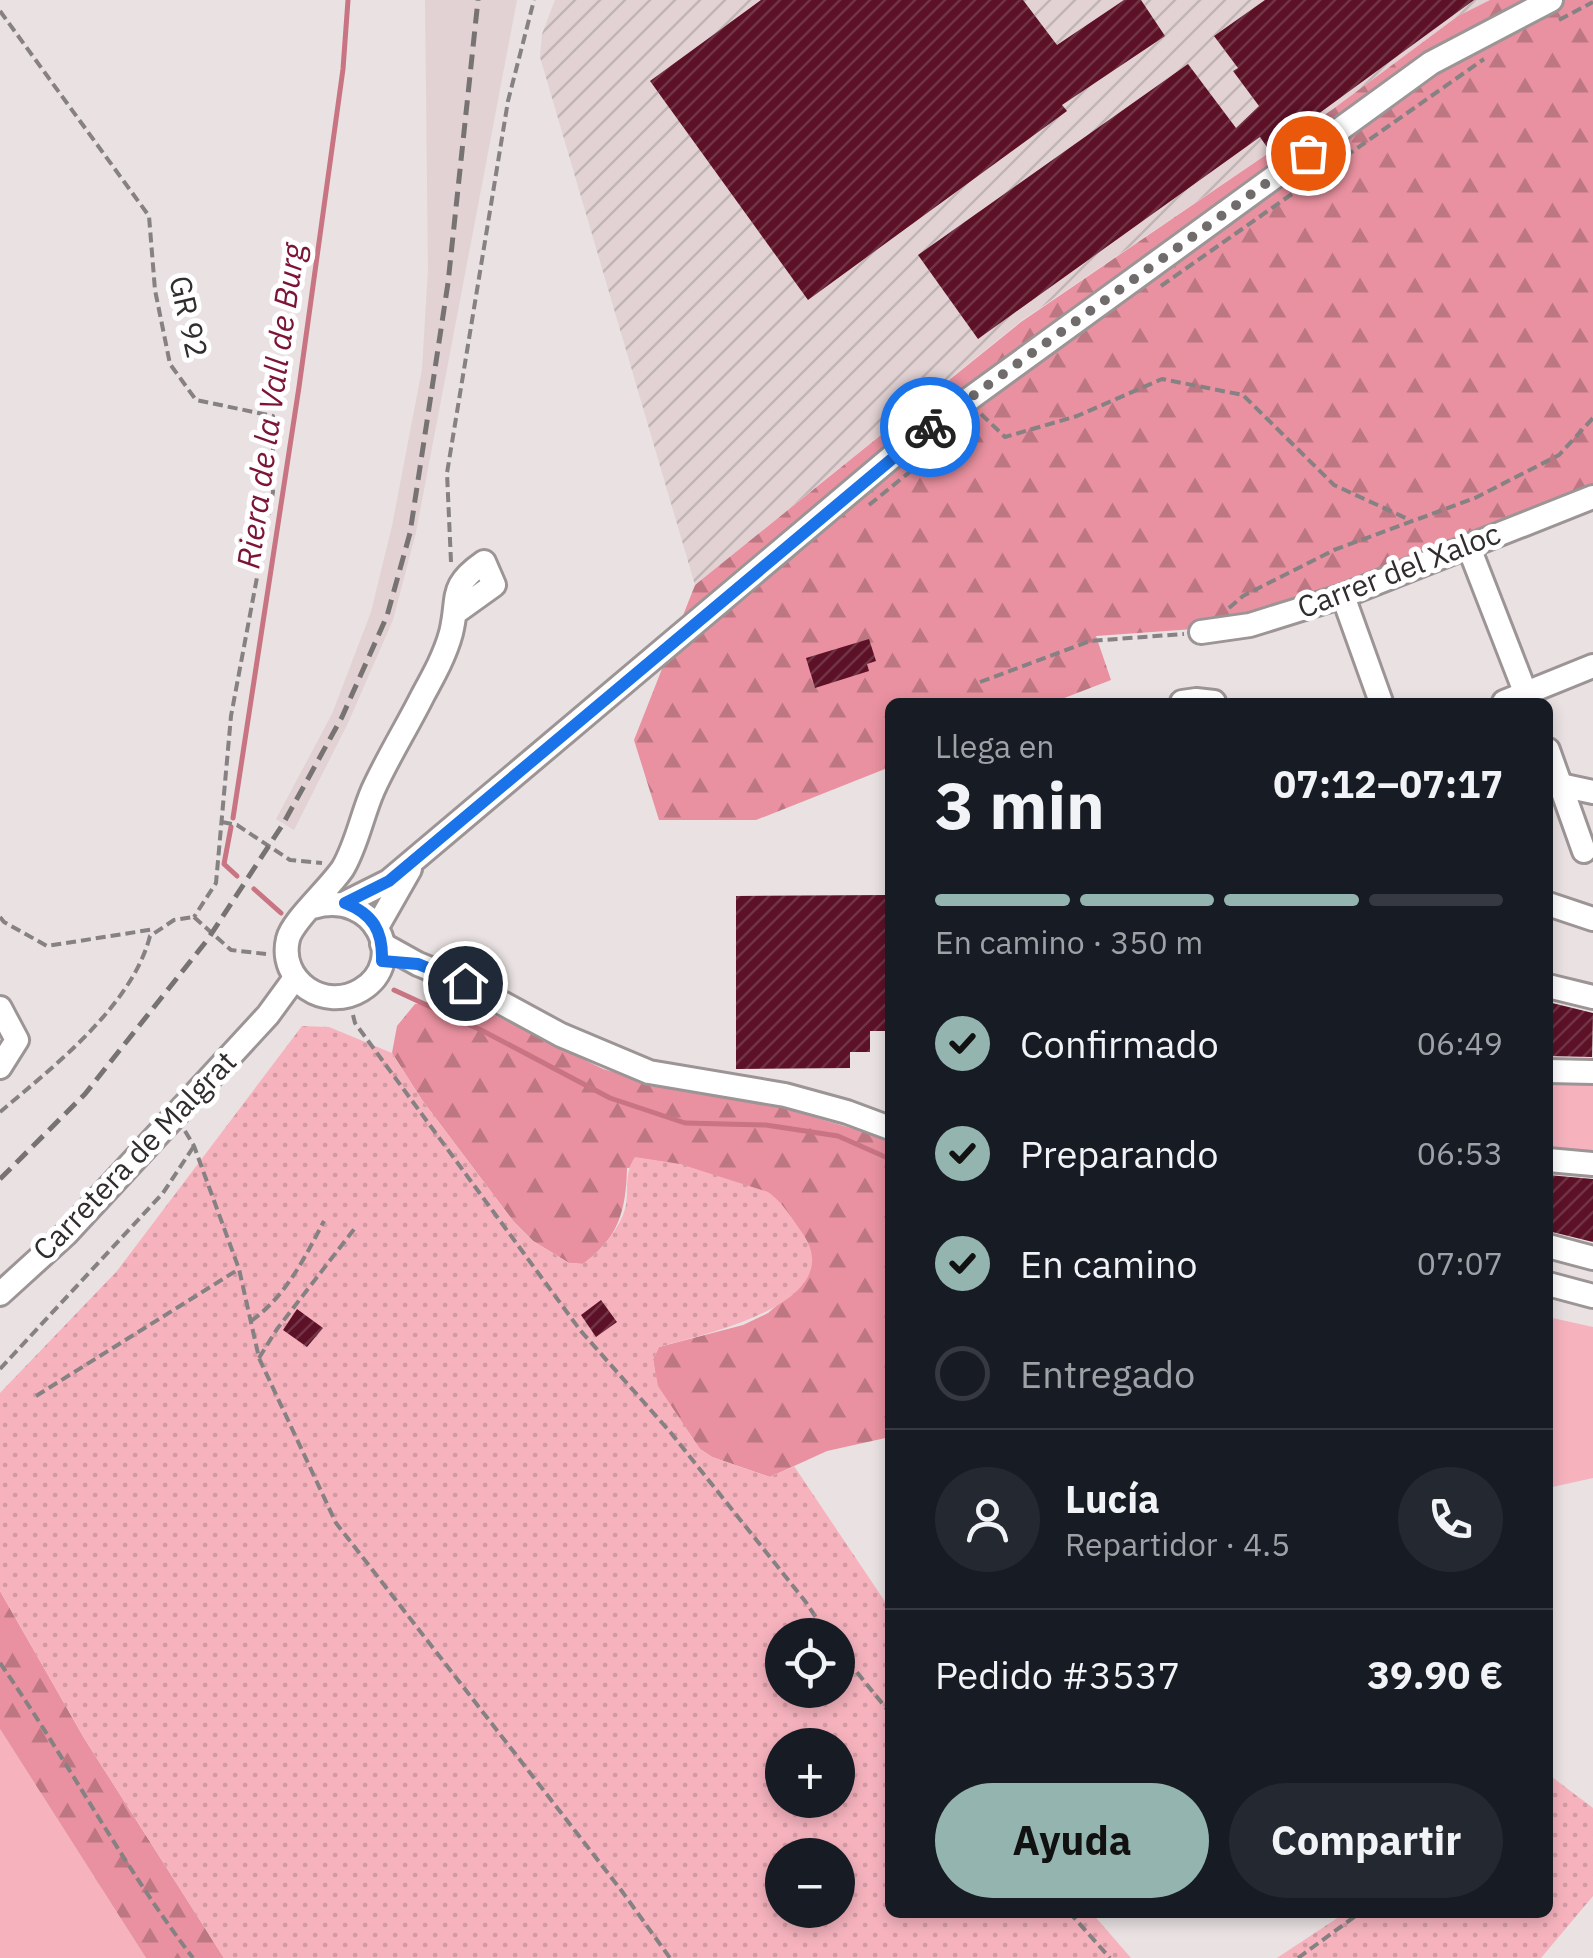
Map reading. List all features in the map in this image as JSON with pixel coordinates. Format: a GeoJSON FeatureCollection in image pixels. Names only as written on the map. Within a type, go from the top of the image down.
{"type":"FeatureCollection","features":[{"type":"Feature","properties":{"kind":"street"},"geometry":{"type":"LineString","coordinates":[[345,903],[389,881],[906,445],[1431,63],[1555,10]]}},
{"type":"Feature","properties":{"kind":"street","name":"Carrer del Xaloc"},"geometry":{"type":"LineString","coordinates":[[1201,632],[1250,625],[1343,596],[1593,497]]}},
{"type":"Feature","properties":{"kind":"street"},"geometry":{"type":"LineString","coordinates":[[1468,545],[1528,698],[1593,666]]}},
{"type":"Feature","properties":{"kind":"street"},"geometry":{"type":"LineString","coordinates":[[1343,596],[1381,698]]}},
{"type":"Feature","properties":{"kind":"street"},"geometry":{"type":"LineString","coordinates":[[418,857],[380,944],[372,980],[348,996],[330,998],[313,993],[295,978],[286,952],[288,936],[344,866],[373,790],[441,662],[455,602]]}},
{"type":"Feature","properties":{"kind":"street"},"geometry":{"type":"LineString","coordinates":[[1554,784],[1593,792]]}},
{"type":"Feature","properties":{"kind":"street"},"geometry":{"type":"LineString","coordinates":[[1554,784],[1584,851]]}},
{"type":"Feature","properties":{"kind":"street"},"geometry":{"type":"LineString","coordinates":[[314,907],[330,902],[361,910],[380,944],[465,983],[561,1035],[650,1072],[786,1096],[885,1126]]}},
{"type":"Feature","properties":{"kind":"street"},"geometry":{"type":"LineString","coordinates":[[1553,906],[1593,920]]}},
{"type":"Feature","properties":{"kind":"street","name":"Carretera de Malgrat"},"geometry":{"type":"LineString","coordinates":[[0,1294],[66,1234],[268,1015],[295,978]]}},
{"type":"Feature","properties":{"kind":"street"},"geometry":{"type":"LineString","coordinates":[[1553,987],[1593,997]]}},
{"type":"Feature","properties":{"kind":"street","name":"Carretera de Malgrat"},"geometry":{"type":"LineString","coordinates":[[268,1015],[313,993]]}},
{"type":"Feature","properties":{"kind":"street"},"geometry":{"type":"LineString","coordinates":[[0,1067],[18,1040],[3,1020]]}},
{"type":"Feature","properties":{"kind":"street"},"geometry":{"type":"LineString","coordinates":[[1553,1071],[1593,1072]]}},
{"type":"Feature","properties":{"kind":"street"},"geometry":{"type":"LineString","coordinates":[[1553,1160],[1593,1164]]}},
{"type":"Feature","properties":{"kind":"street"},"geometry":{"type":"LineString","coordinates":[[1553,1247],[1593,1258]]}},
{"type":"Feature","properties":{"kind":"street"},"geometry":{"type":"LineString","coordinates":[[1553,1285],[1593,1296]]}},
{"type":"Feature","properties":{"kind":"path"},"geometry":{"type":"LineString","coordinates":[[455,602],[448,542],[448,473],[508,100],[534,0]]}},
{"type":"Feature","properties":{"kind":"path"},"geometry":{"type":"LineString","coordinates":[[1555,10],[1593,2]]}},
{"type":"Feature","properties":{"kind":"path","name":"GR 92"},"geometry":{"type":"LineString","coordinates":[[0,10],[149,216],[154,290],[170,364],[196,400],[273,416],[273,492],[231,716],[216,883],[194,917]]}},
{"type":"Feature","properties":{"kind":"path"},"geometry":{"type":"LineString","coordinates":[[1154,292],[1489,56]]}},
{"type":"Feature","properties":{"kind":"path"},"geometry":{"type":"LineString","coordinates":[[981,414],[1005,437],[1077,416],[1162,379],[1244,395],[1334,485],[1411,521]]}},
{"type":"Feature","properties":{"kind":"path"},"geometry":{"type":"LineString","coordinates":[[1229,608],[1244,596],[1334,550],[1475,498],[1560,456],[1593,418]]}},
{"type":"Feature","properties":{"kind":"path"},"geometry":{"type":"LineString","coordinates":[[858,513],[950,439]]}},
{"type":"Feature","properties":{"kind":"path"},"geometry":{"type":"LineString","coordinates":[[980,682],[1090,641],[1201,632]]}},
{"type":"Feature","properties":{"kind":"path"},"geometry":{"type":"LineString","coordinates":[[222,822],[237,825],[290,860],[344,866]]}},
{"type":"Feature","properties":{"kind":"path"},"geometry":{"type":"LineString","coordinates":[[0,916],[47,946],[161,928]]}},
{"type":"Feature","properties":{"kind":"path"},"geometry":{"type":"LineString","coordinates":[[0,1112],[70,1052],[115,1000],[146,952],[150,936],[174,920],[194,917],[232,950],[286,952]]}},
{"type":"Feature","properties":{"kind":"path"},"geometry":{"type":"LineString","coordinates":[[348,996],[355,1023],[580,1330],[671,1432],[815,1618]]}},
{"type":"Feature","properties":{"kind":"path"},"geometry":{"type":"LineString","coordinates":[[186,1132],[239,1269],[259,1358],[336,1523],[670,1958]]}},
{"type":"Feature","properties":{"kind":"path"},"geometry":{"type":"LineString","coordinates":[[0,1369],[163,1193],[194,1146]]}},
{"type":"Feature","properties":{"kind":"path"},"geometry":{"type":"LineString","coordinates":[[251,1321],[269,1308],[300,1268],[324,1221]]}},
{"type":"Feature","properties":{"kind":"path"},"geometry":{"type":"LineString","coordinates":[[259,1358],[355,1228]]}},
{"type":"Feature","properties":{"kind":"path"},"geometry":{"type":"LineString","coordinates":[[36,1396],[239,1269]]}},
{"type":"Feature","properties":{"kind":"path"},"geometry":{"type":"LineString","coordinates":[[1,1666],[193,1958]]}},
{"type":"Feature","properties":{"kind":"path"},"geometry":{"type":"LineString","coordinates":[[855,1670],[885,1707]]}},
{"type":"Feature","properties":{"kind":"path"},"geometry":{"type":"LineString","coordinates":[[1073,1918],[1110,1958]]}},
{"type":"Feature","properties":{"kind":"path"},"geometry":{"type":"LineString","coordinates":[[1298,1958],[1353,1918]]}},
{"type":"Feature","properties":{"kind":"shaded area"},"geometry":{"type":"Polygon","coordinates":[[[425,0],[517,0],[416,532],[393,620],[348,723],[294,830],[276,819],[332,714],[371,612],[422,369],[428,270],[425,0]]]}},
{"type":"Feature","properties":{"kind":"shaded area"},"geometry":{"type":"Polygon","coordinates":[[[555,0],[1490,0],[1458,16],[1333,109],[1021,321],[695,585],[540,57],[542,34],[555,0]]]}},
{"type":"Feature","properties":{"kind":"shaded area"},"geometry":{"type":"Polygon","coordinates":[[[302,1026],[329,1027],[392,1053],[422,1100],[514,1222],[533,1241],[569,1263],[583,1264],[615,1230],[624,1213],[628,1174],[635,1157],[680,1164],[768,1192],[783,1206],[803,1234],[812,1258],[806,1280],[765,1312],[659,1347],[653,1359],[658,1386],[700,1449],[770,1477],[794,1466],[885,1602],[885,1918],[1096,1918],[1131,1958],[224,1958],[84,1738],[0,1591],[0,1393],[117,1271],[302,1026]]]}},
{"type":"Feature","properties":{"kind":"shaded area"},"geometry":{"type":"Polygon","coordinates":[[[1553,1071],[1593,1072],[1593,1164],[1553,1160],[1553,1071]]]}},
{"type":"Feature","properties":{"kind":"shaded area"},"geometry":{"type":"Polygon","coordinates":[[[1553,1318],[1593,1327],[1593,1478],[1553,1487],[1553,1318]]]}},
{"type":"Feature","properties":{"kind":"shaded area"},"geometry":{"type":"Polygon","coordinates":[[[0,1729],[146,1958],[0,1958],[0,1729]]]}},
{"type":"Feature","properties":{"kind":"shaded area"},"geometry":{"type":"Polygon","coordinates":[[[1553,1778],[1593,1808],[1593,1896],[1541,1958],[1277,1958],[1337,1918],[1553,1918],[1553,1778]]]}},
{"type":"Feature","properties":{"kind":"green space"},"geometry":{"type":"Polygon","coordinates":[[[1490,0],[1593,0],[1593,497],[1250,625],[1096,636],[1111,680],[1064,698],[885,698],[885,769],[756,820],[659,820],[634,740],[695,585],[1021,322],[1333,109],[1458,16],[1490,0]]]}},
{"type":"Feature","properties":{"kind":"green space"},"geometry":{"type":"Polygon","coordinates":[[[454,999],[468,1002],[603,1069],[686,1092],[780,1107],[885,1140],[885,1438],[827,1451],[770,1477],[700,1449],[657,1386],[653,1359],[659,1347],[743,1325],[768,1313],[802,1284],[710,1176],[680,1164],[627,1168],[618,1222],[605,1244],[583,1264],[569,1263],[533,1241],[514,1222],[422,1100],[392,1053],[397,1026],[415,1004],[454,999]]]}},
{"type":"Feature","properties":{"kind":"green space"},"geometry":{"type":"Polygon","coordinates":[[[0,1591],[84,1738],[224,1958],[146,1958],[0,1729],[0,1591]]]}},
{"type":"Feature","properties":{"kind":"building"},"geometry":{"type":"Polygon","coordinates":[[[761,0],[1023,0],[1057,45],[1124,0],[1141,0],[1165,36],[1062,105],[1067,111],[808,300],[650,81],[761,0]]]}},
{"type":"Feature","properties":{"kind":"building"},"geometry":{"type":"Polygon","coordinates":[[[1265,0],[1474,0],[1269,150],[1260,137],[978,339],[918,255],[1188,64],[1236,128],[1259,106],[1214,36],[1265,0]]]}},
{"type":"Feature","properties":{"kind":"building"},"geometry":{"type":"Polygon","coordinates":[[[869,639],[876,661],[867,664],[869,671],[815,688],[806,658],[869,639]]]}},
{"type":"Feature","properties":{"kind":"building"},"geometry":{"type":"Polygon","coordinates":[[[885,895],[885,1031],[870,1031],[870,1052],[850,1052],[850,1068],[736,1069],[736,896],[885,895]]]}},
{"type":"Feature","properties":{"kind":"building"},"geometry":{"type":"Polygon","coordinates":[[[1553,1003],[1593,1013],[1592,1057],[1553,1056],[1553,1003]]]}},
{"type":"Feature","properties":{"kind":"building"},"geometry":{"type":"Polygon","coordinates":[[[1553,1175],[1593,1179],[1593,1242],[1553,1232],[1553,1175]]]}},
{"type":"Feature","properties":{"kind":"building"},"geometry":{"type":"Polygon","coordinates":[[[601,1300],[617,1322],[596,1337],[581,1315],[601,1300]]]}},
{"type":"Feature","properties":{"kind":"building"},"geometry":{"type":"Polygon","coordinates":[[[297,1309],[323,1328],[307,1347],[283,1330],[297,1309]]]}},
{"type":"Feature","properties":{"kind":"waterway","name":"Riera de la Vall de Burg"},"geometry":{"type":"LineString","coordinates":[[233,818],[299,387],[343,69],[348,0]]}},
{"type":"Feature","properties":{"kind":"waterway","name":"Riera de la Vall de Burg"},"geometry":{"type":"LineString","coordinates":[[231,827],[224,864],[237,876]]}},
{"type":"Feature","properties":{"kind":"waterway","name":"Riera de la Vall de Burg"},"geometry":{"type":"LineString","coordinates":[[254,889],[281,913]]}},
{"type":"Feature","properties":{"kind":"waterway","name":"Riera de la Vall de Burg"},"geometry":{"type":"LineString","coordinates":[[394,990],[483,1031],[610,1098],[685,1123],[766,1125],[838,1136],[885,1157]]}},
{"type":"Feature","properties":{"kind":"railway"},"geometry":{"type":"LineString","coordinates":[[0,1179],[85,1094],[208,939],[283,824],[342,717],[387,616],[410,533],[448,283],[478,0]]}},
{"type":"Feature","properties":{"kind":"way so far"},"geometry":{"type":"LineString","coordinates":[[930,427],[1308,153]]}},
{"type":"Feature","properties":{"kind":"route"},"geometry":{"type":"LineString","coordinates":[[465,983],[418,964],[382,961],[377,927],[361,910],[345,903],[389,881],[930,427]]}}]}
